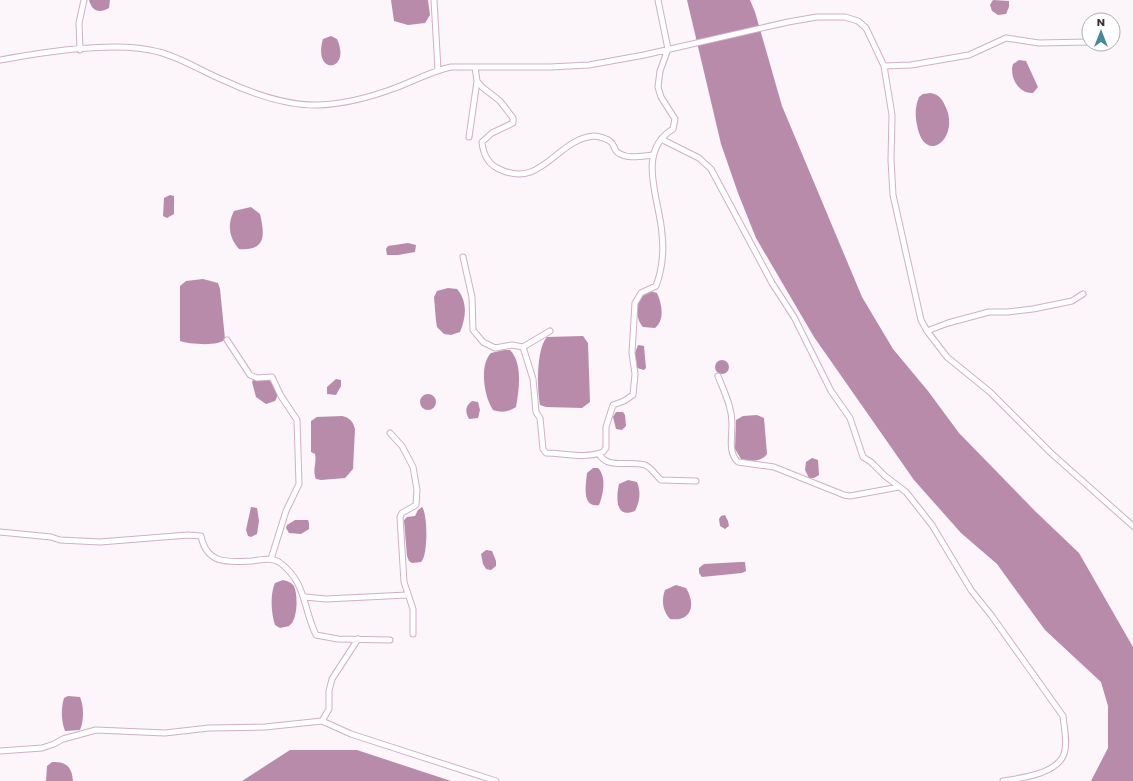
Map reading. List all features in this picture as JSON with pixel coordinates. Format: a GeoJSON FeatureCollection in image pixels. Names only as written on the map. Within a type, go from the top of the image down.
{"type":"FeatureCollection","features":[{"type":"Feature","properties":{"kind":"street"},"geometry":{"type":"LineString","coordinates":[[80,50],[79,23],[84,0]]}},
{"type":"Feature","properties":{"kind":"street"},"geometry":{"type":"LineString","coordinates":[[434,0],[438,70]]}},
{"type":"Feature","properties":{"kind":"street"},"geometry":{"type":"LineString","coordinates":[[523,347],[533,379],[536,412],[540,418],[543,449],[546,453],[599,454],[606,448],[606,427],[613,405],[624,401],[633,394],[635,374],[632,353],[635,303],[641,293],[656,286],[660,276],[663,254],[662,234],[651,160],[661,139],[665,134],[673,129],[676,118],[661,97],[658,87],[660,71],[668,49],[658,0]]}},
{"type":"Feature","properties":{"kind":"street"},"geometry":{"type":"LineString","coordinates":[[0,60],[47,52],[120,47],[158,51],[185,61],[223,81],[278,101],[318,105],[370,97],[438,70],[475,67],[550,67],[589,65],[817,17],[845,17],[858,21],[866,28],[874,42],[884,66],[892,115],[891,160],[893,195],[921,320],[927,331],[948,357],[990,392],[1051,453],[1133,526]]}},
{"type":"Feature","properties":{"kind":"street"},"geometry":{"type":"LineString","coordinates":[[884,66],[922,64],[970,55],[1006,38],[1039,43],[1081,42]]}},
{"type":"Feature","properties":{"kind":"street"},"geometry":{"type":"LineString","coordinates":[[469,136],[477,81],[475,67]]}},
{"type":"Feature","properties":{"kind":"street"},"geometry":{"type":"LineString","coordinates":[[477,81],[482,87],[500,101],[513,118],[513,123],[492,133],[482,142],[486,156],[493,166],[505,172],[517,174],[535,171],[570,145],[585,138],[595,136],[611,142],[617,152],[631,157],[653,155]]}},
{"type":"Feature","properties":{"kind":"street"},"geometry":{"type":"LineString","coordinates":[[661,139],[699,158],[711,169],[772,283],[794,317],[831,391],[850,418],[863,457],[906,492],[932,525],[971,590],[991,615],[1063,716],[1066,736],[1064,754],[1053,766],[1038,774],[1003,781]]}},
{"type":"Feature","properties":{"kind":"street"},"geometry":{"type":"LineString","coordinates":[[463,257],[472,297],[474,330],[484,342],[496,348],[512,345],[523,347],[550,331]]}},
{"type":"Feature","properties":{"kind":"street"},"geometry":{"type":"LineString","coordinates":[[927,331],[948,323],[989,312],[1007,312],[1033,309],[1072,301],[1083,294]]}},
{"type":"Feature","properties":{"kind":"street"},"geometry":{"type":"LineString","coordinates":[[227,340],[250,375],[257,378],[272,377],[275,380],[281,396],[297,420],[299,484],[286,511],[271,559]]}},
{"type":"Feature","properties":{"kind":"street"},"geometry":{"type":"LineString","coordinates":[[718,376],[730,406],[732,422],[732,450],[734,458],[738,462],[774,467],[844,495],[850,496],[899,487]]}},
{"type":"Feature","properties":{"kind":"street"},"geometry":{"type":"LineString","coordinates":[[390,433],[402,446],[414,467],[416,506],[402,513],[400,517],[404,582],[407,595],[413,609],[413,634]]}},
{"type":"Feature","properties":{"kind":"street"},"geometry":{"type":"LineString","coordinates":[[599,454],[602,459],[612,463],[645,465],[661,480],[696,481]]}},
{"type":"Feature","properties":{"kind":"street"},"geometry":{"type":"LineString","coordinates":[[0,532],[51,537],[60,540],[100,542],[188,535],[201,536],[207,552],[218,560],[271,559],[278,561],[290,572],[304,597],[307,615],[316,635],[338,639],[390,640]]}},
{"type":"Feature","properties":{"kind":"street"},"geometry":{"type":"LineString","coordinates":[[304,597],[326,599],[407,595]]}},
{"type":"Feature","properties":{"kind":"street"},"geometry":{"type":"LineString","coordinates":[[322,721],[329,709],[332,679],[358,639]]}},
{"type":"Feature","properties":{"kind":"street"},"geometry":{"type":"LineString","coordinates":[[0,751],[42,748],[63,739],[96,730],[165,733],[209,728],[265,727],[322,721],[351,734],[496,781]]}},
{"type":"Feature","properties":{"kind":"shaded area"},"geometry":{"type":"Polygon","coordinates":[[[89,0],[110,0],[109,8],[102,11],[96,10],[92,7],[89,0]]]}},
{"type":"Feature","properties":{"kind":"shaded area"},"geometry":{"type":"Polygon","coordinates":[[[391,0],[428,0],[430,15],[425,23],[408,25],[394,21],[391,0]]]}},
{"type":"Feature","properties":{"kind":"shaded area"},"geometry":{"type":"Polygon","coordinates":[[[687,0],[750,0],[755,12],[782,106],[862,297],[893,349],[928,391],[959,433],[1035,511],[1079,553],[1133,647],[1133,781],[1091,781],[1108,748],[1108,706],[1101,682],[1045,630],[997,564],[961,533],[914,480],[814,337],[756,238],[721,144],[687,0]]]}},
{"type":"Feature","properties":{"kind":"shaded area"},"geometry":{"type":"Polygon","coordinates":[[[993,0],[1009,1],[1009,7],[1006,14],[998,15],[992,11],[990,5],[993,0]]]}},
{"type":"Feature","properties":{"kind":"shaded area"},"geometry":{"type":"Polygon","coordinates":[[[331,36],[337,39],[340,50],[340,58],[332,65],[327,64],[323,59],[321,51],[323,39],[331,36]]]}},
{"type":"Feature","properties":{"kind":"shaded area"},"geometry":{"type":"Polygon","coordinates":[[[1019,60],[1026,61],[1038,87],[1033,93],[1023,91],[1014,79],[1012,74],[1013,64],[1019,60]]]}},
{"type":"Feature","properties":{"kind":"shaded area"},"geometry":{"type":"Polygon","coordinates":[[[931,93],[937,95],[943,101],[947,110],[949,121],[948,131],[944,139],[939,144],[932,146],[926,144],[921,137],[917,125],[916,114],[919,97],[923,94],[931,93]]]}},
{"type":"Feature","properties":{"kind":"shaded area"},"geometry":{"type":"Polygon","coordinates":[[[170,195],[174,196],[174,214],[167,218],[163,216],[164,198],[170,195]]]}},
{"type":"Feature","properties":{"kind":"shaded area"},"geometry":{"type":"Polygon","coordinates":[[[251,207],[260,214],[263,229],[262,240],[254,247],[239,249],[231,236],[230,221],[234,211],[251,207]]]}},
{"type":"Feature","properties":{"kind":"shaded area"},"geometry":{"type":"Polygon","coordinates":[[[408,243],[416,245],[415,252],[387,255],[386,249],[388,246],[408,243]]]}},
{"type":"Feature","properties":{"kind":"shaded area"},"geometry":{"type":"Polygon","coordinates":[[[203,279],[218,283],[220,289],[225,339],[222,342],[210,344],[197,344],[180,341],[180,286],[186,281],[203,279]]]}},
{"type":"Feature","properties":{"kind":"shaded area"},"geometry":{"type":"Polygon","coordinates":[[[448,288],[457,289],[461,294],[465,310],[464,321],[460,332],[451,335],[444,334],[437,327],[434,297],[437,291],[448,288]]]}},
{"type":"Feature","properties":{"kind":"shaded area"},"geometry":{"type":"Polygon","coordinates":[[[650,291],[657,293],[662,312],[660,321],[655,328],[643,327],[639,321],[637,312],[639,299],[642,295],[650,291]]]}},
{"type":"Feature","properties":{"kind":"shaded area"},"geometry":{"type":"Polygon","coordinates":[[[583,336],[588,343],[590,402],[582,408],[546,407],[540,405],[538,370],[543,343],[547,337],[583,336]]]}},
{"type":"Feature","properties":{"kind":"shaded area"},"geometry":{"type":"Polygon","coordinates":[[[638,345],[644,346],[646,368],[644,370],[637,368],[635,353],[638,345]]]}},
{"type":"Feature","properties":{"kind":"shaded area"},"geometry":{"type":"Polygon","coordinates":[[[510,350],[517,362],[519,385],[516,407],[508,411],[499,412],[493,410],[487,397],[484,373],[487,358],[491,353],[510,350]]]}},
{"type":"Feature","properties":{"kind":"shaded area"},"geometry":{"type":"Polygon","coordinates":[[[722,360],[727,362],[729,367],[727,372],[722,374],[717,372],[715,367],[717,362],[722,360]]]}},
{"type":"Feature","properties":{"kind":"shaded area"},"geometry":{"type":"Polygon","coordinates":[[[269,379],[276,389],[277,398],[275,401],[266,404],[256,397],[252,382],[253,380],[269,379]]]}},
{"type":"Feature","properties":{"kind":"shaded area"},"geometry":{"type":"Polygon","coordinates":[[[336,379],[341,380],[341,386],[336,395],[327,394],[327,387],[336,379]]]}},
{"type":"Feature","properties":{"kind":"shaded area"},"geometry":{"type":"Polygon","coordinates":[[[425,394],[431,394],[436,399],[434,408],[431,410],[425,410],[420,405],[420,399],[425,394]]]}},
{"type":"Feature","properties":{"kind":"shaded area"},"geometry":{"type":"Polygon","coordinates":[[[472,401],[478,402],[480,410],[478,418],[469,419],[466,409],[472,401]]]}},
{"type":"Feature","properties":{"kind":"shaded area"},"geometry":{"type":"Polygon","coordinates":[[[616,412],[623,412],[625,415],[626,426],[622,430],[616,429],[613,417],[616,412]]]}},
{"type":"Feature","properties":{"kind":"shaded area"},"geometry":{"type":"Polygon","coordinates":[[[757,415],[764,418],[767,454],[758,460],[752,461],[741,459],[735,449],[736,420],[743,416],[757,415]]]}},
{"type":"Feature","properties":{"kind":"shaded area"},"geometry":{"type":"Polygon","coordinates":[[[342,416],[351,420],[355,429],[353,469],[345,478],[316,479],[314,473],[315,454],[311,452],[311,421],[317,417],[342,416]]]}},
{"type":"Feature","properties":{"kind":"shaded area"},"geometry":{"type":"Polygon","coordinates":[[[812,458],[818,460],[819,475],[814,478],[809,478],[805,470],[806,462],[812,458]]]}},
{"type":"Feature","properties":{"kind":"shaded area"},"geometry":{"type":"Polygon","coordinates":[[[593,468],[598,468],[603,476],[603,491],[599,505],[589,503],[586,494],[587,473],[593,468]]]}},
{"type":"Feature","properties":{"kind":"shaded area"},"geometry":{"type":"Polygon","coordinates":[[[628,480],[637,482],[639,500],[635,511],[628,513],[620,510],[617,495],[619,484],[628,480]]]}},
{"type":"Feature","properties":{"kind":"shaded area"},"geometry":{"type":"Polygon","coordinates":[[[251,507],[257,508],[259,521],[257,534],[251,537],[248,536],[246,530],[251,507]]]}},
{"type":"Feature","properties":{"kind":"shaded area"},"geometry":{"type":"Polygon","coordinates":[[[422,507],[426,526],[425,552],[421,562],[412,563],[409,561],[407,556],[404,520],[407,517],[415,516],[418,510],[422,507]]]}},
{"type":"Feature","properties":{"kind":"shaded area"},"geometry":{"type":"Polygon","coordinates":[[[725,515],[729,526],[725,529],[720,526],[719,519],[721,516],[725,515]]]}},
{"type":"Feature","properties":{"kind":"shaded area"},"geometry":{"type":"Polygon","coordinates":[[[295,520],[308,520],[309,529],[301,534],[289,533],[286,528],[287,525],[295,520]]]}},
{"type":"Feature","properties":{"kind":"shaded area"},"geometry":{"type":"Polygon","coordinates":[[[486,550],[492,551],[496,561],[496,566],[491,570],[486,569],[483,564],[481,554],[486,550]]]}},
{"type":"Feature","properties":{"kind":"shaded area"},"geometry":{"type":"Polygon","coordinates":[[[745,562],[746,571],[742,573],[702,577],[699,573],[699,568],[704,564],[745,562]]]}},
{"type":"Feature","properties":{"kind":"shaded area"},"geometry":{"type":"Polygon","coordinates":[[[283,580],[294,586],[296,595],[296,613],[292,623],[289,626],[280,628],[275,625],[272,609],[272,598],[275,583],[283,580]]]}},
{"type":"Feature","properties":{"kind":"shaded area"},"geometry":{"type":"Polygon","coordinates":[[[676,585],[686,588],[691,600],[691,606],[690,611],[683,618],[670,619],[663,606],[663,598],[665,590],[676,585]]]}},
{"type":"Feature","properties":{"kind":"shaded area"},"geometry":{"type":"Polygon","coordinates":[[[68,696],[80,697],[83,709],[83,718],[80,730],[65,731],[62,719],[62,710],[64,698],[68,696]]]}},
{"type":"Feature","properties":{"kind":"shaded area"},"geometry":{"type":"Polygon","coordinates":[[[290,750],[357,750],[451,781],[242,781],[290,750]]]}},
{"type":"Feature","properties":{"kind":"shaded area"},"geometry":{"type":"Polygon","coordinates":[[[52,762],[65,764],[70,769],[73,781],[46,781],[47,766],[52,762]]]}}]}
